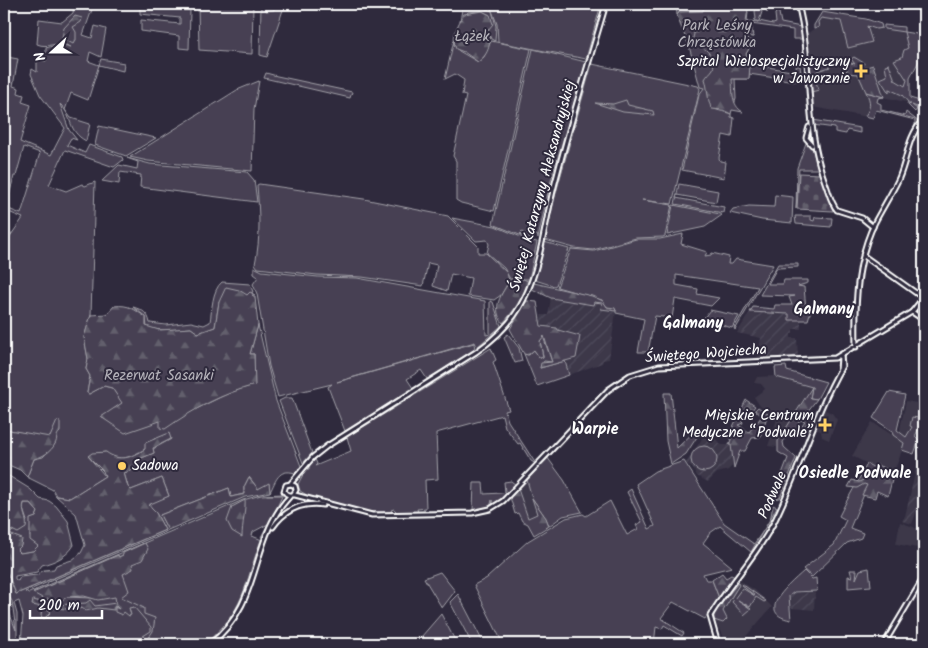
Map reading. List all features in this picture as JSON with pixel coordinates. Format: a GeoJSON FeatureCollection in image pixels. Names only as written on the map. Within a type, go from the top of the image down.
{"type":"FeatureCollection","features":[{"type":"Feature","properties":{"kind":"street","name":"Świętej Katarzyny Aleksandryjskiej"},"geometry":{"type":"LineString","coordinates":[[285,493],[285,486],[291,484],[313,457],[327,446],[483,347],[502,331],[516,313],[534,274],[556,178],[606,4]]}},
{"type":"Feature","properties":{"kind":"street"},"geometry":{"type":"LineString","coordinates":[[798,4],[805,41],[811,122],[810,134],[806,138],[811,140],[836,208],[844,214],[862,218],[873,227]]}},
{"type":"Feature","properties":{"kind":"street"},"geometry":{"type":"LineString","coordinates":[[856,347],[856,290],[864,256],[873,227],[899,178],[911,137],[924,118]]}},
{"type":"Feature","properties":{"kind":"street"},"geometry":{"type":"LineString","coordinates":[[864,256],[923,298]]}},
{"type":"Feature","properties":{"kind":"street","name":"Świętego Wojciecha"},"geometry":{"type":"LineString","coordinates":[[285,493],[378,515],[472,513],[485,511],[503,501],[610,387],[637,371],[659,366],[831,359],[841,356],[912,312],[923,298]]}},
{"type":"Feature","properties":{"kind":"street"},"geometry":{"type":"LineString","coordinates":[[912,312],[924,320]]}},
{"type":"Feature","properties":{"kind":"street","name":"Podwale"},"geometry":{"type":"LineString","coordinates":[[718,644],[710,619],[711,614],[755,555],[773,524],[817,416],[842,365],[841,356]]}},
{"type":"Feature","properties":{"kind":"street"},"geometry":{"type":"LineString","coordinates":[[831,359],[839,368]]}},
{"type":"Feature","properties":{"kind":"street","name":"Świętej Katarzyny Aleksandryjskiej"},"geometry":{"type":"LineString","coordinates":[[291,495],[296,488],[300,474]]}},
{"type":"Feature","properties":{"kind":"street","name":"Świętego Wojciecha"},"geometry":{"type":"LineString","coordinates":[[291,484],[306,498]]}},
{"type":"Feature","properties":{"kind":"street"},"geometry":{"type":"LineString","coordinates":[[210,644],[224,632],[240,610],[285,493]]}},
{"type":"Feature","properties":{"kind":"street"},"geometry":{"type":"LineString","coordinates":[[282,504],[291,495]]}},
{"type":"Feature","properties":{"kind":"street"},"geometry":{"type":"LineString","coordinates":[[269,532],[281,518],[296,508],[308,504],[331,505]]}},
{"type":"Feature","properties":{"kind":"street"},"geometry":{"type":"LineString","coordinates":[[884,644],[924,577]]}},
{"type":"Feature","properties":{"kind":"shaded area","name":"Szpital Wielospecjalistyczny w Jaworznie"},"geometry":{"type":"Polygon","coordinates":[[[821,18],[917,34],[923,53],[910,78],[910,103],[878,96],[873,118],[812,107],[808,61],[811,60],[807,34],[816,27],[821,18]]]}},
{"type":"Feature","properties":{"kind":"shaded area"},"geometry":{"type":"Polygon","coordinates":[[[551,298],[592,305],[593,302],[602,303],[601,309],[616,311],[609,359],[569,375],[565,361],[576,358],[557,328],[541,326],[541,315],[548,315],[551,298]]]}},
{"type":"Feature","properties":{"kind":"shaded area"},"geometry":{"type":"Polygon","coordinates":[[[750,312],[789,314],[789,320],[801,320],[801,329],[793,329],[793,334],[791,334],[791,338],[797,338],[798,357],[757,359],[761,338],[737,333],[750,312]]]}},
{"type":"Feature","properties":{"kind":"shaded area"},"geometry":{"type":"Polygon","coordinates":[[[774,376],[812,387],[778,441],[777,447],[768,446],[776,422],[776,416],[768,414],[769,412],[760,406],[754,397],[765,389],[761,384],[754,383],[757,377],[774,376]]]}},
{"type":"Feature","properties":{"kind":"shaded area"},"geometry":{"type":"Polygon","coordinates":[[[906,401],[917,403],[924,407],[906,437],[899,433],[906,401]]]}},
{"type":"Feature","properties":{"kind":"shaded area","name":"Miejskie Centrum Medyczne “Podwale”"},"geometry":{"type":"Polygon","coordinates":[[[823,409],[832,413],[837,420],[829,440],[822,437],[821,431],[815,429],[823,409]]]}},
{"type":"Feature","properties":{"kind":"shaded area"},"geometry":{"type":"Polygon","coordinates":[[[872,422],[905,443],[894,472],[877,465],[875,468],[852,456],[872,422]]]}},
{"type":"Feature","properties":{"kind":"shaded area"},"geometry":{"type":"Polygon","coordinates":[[[707,431],[722,445],[731,445],[733,465],[728,470],[717,473],[708,482],[697,476],[694,470],[686,463],[707,431]]]}},
{"type":"Feature","properties":{"kind":"shaded area"},"geometry":{"type":"Polygon","coordinates":[[[921,448],[924,449],[924,492],[912,524],[902,521],[905,516],[921,448]]]}},
{"type":"Feature","properties":{"kind":"shaded area"},"geometry":{"type":"Polygon","coordinates":[[[527,480],[537,514],[528,518],[518,489],[527,480]]]}},
{"type":"Feature","properties":{"kind":"shaded area"},"geometry":{"type":"Polygon","coordinates":[[[900,522],[924,531],[923,549],[896,544],[900,522]]]}},
{"type":"Feature","properties":{"kind":"shaded area"},"geometry":{"type":"Polygon","coordinates":[[[740,581],[755,590],[772,607],[741,642],[725,642],[713,616],[729,599],[740,581]]]}},
{"type":"Feature","properties":{"kind":"shaded area"},"geometry":{"type":"Polygon","coordinates":[[[815,592],[814,610],[791,608],[789,605],[789,596],[793,593],[815,592]]]}},
{"type":"Feature","properties":{"kind":"green space"},"geometry":{"type":"Polygon","coordinates":[[[74,4],[94,4],[83,35],[92,38],[95,26],[106,29],[101,57],[90,52],[88,61],[99,65],[88,100],[71,93],[65,110],[71,118],[90,124],[86,141],[76,133],[67,113],[60,104],[69,130],[77,140],[71,138],[67,145],[85,153],[89,145],[122,157],[123,160],[114,167],[65,150],[49,185],[66,191],[82,184],[85,186],[95,182],[91,315],[84,337],[88,359],[86,369],[90,376],[87,393],[89,394],[104,386],[112,388],[123,403],[102,418],[160,421],[186,414],[231,392],[254,385],[254,354],[250,354],[258,325],[276,401],[301,466],[295,473],[285,472],[278,476],[270,492],[269,484],[258,489],[249,477],[244,487],[244,494],[231,497],[229,488],[160,515],[168,530],[165,532],[25,592],[29,593],[123,552],[124,555],[118,557],[117,555],[33,593],[55,600],[67,597],[92,598],[124,579],[123,574],[146,548],[145,543],[129,550],[243,500],[261,495],[283,494],[263,538],[261,537],[268,524],[253,532],[252,536],[262,540],[243,597],[228,621],[206,644],[21,644],[23,616],[19,601],[14,603],[17,614],[17,644],[4,644],[4,595],[10,603],[9,612],[16,630],[12,601],[4,590],[4,564],[16,594],[165,530],[148,503],[169,496],[162,478],[131,490],[128,487],[124,473],[133,470],[139,459],[154,453],[153,449],[171,439],[125,458],[115,457],[105,452],[88,456],[105,476],[70,498],[56,496],[53,490],[27,477],[34,459],[43,457],[55,444],[53,432],[50,437],[46,438],[10,430],[6,427],[4,418],[4,245],[23,218],[4,210],[4,72],[7,57],[18,59],[13,86],[19,88],[18,93],[24,95],[22,102],[31,105],[20,142],[51,155],[65,128],[40,95],[31,74],[32,69],[37,72],[37,60],[46,61],[46,48],[58,44],[45,46],[37,44],[39,19],[62,22],[73,13],[74,4]],[[24,147],[6,208],[21,214],[40,153],[24,147]]]}},
{"type":"Feature","properties":{"kind":"green space"},"geometry":{"type":"Polygon","coordinates":[[[140,4],[180,4],[181,10],[190,10],[189,49],[179,48],[179,36],[141,31],[141,20],[180,24],[180,18],[140,14],[140,4]]]}},
{"type":"Feature","properties":{"kind":"green space"},"geometry":{"type":"Polygon","coordinates":[[[198,4],[253,4],[252,54],[199,50],[198,4]]]}},
{"type":"Feature","properties":{"kind":"green space"},"geometry":{"type":"Polygon","coordinates":[[[261,4],[266,4],[266,11],[274,10],[274,4],[285,4],[267,57],[260,55],[261,4]]]}},
{"type":"Feature","properties":{"kind":"green space"},"geometry":{"type":"Polygon","coordinates":[[[463,4],[601,4],[586,59],[498,42],[497,24],[491,8],[481,7],[492,11],[496,26],[495,41],[491,39],[488,32],[490,15],[482,11],[468,12],[460,21],[463,4]]]}},
{"type":"Feature","properties":{"kind":"green space"},"geometry":{"type":"Polygon","coordinates":[[[676,4],[738,4],[748,12],[747,21],[759,22],[754,20],[756,19],[755,11],[758,8],[750,5],[768,7],[767,13],[766,9],[760,9],[762,12],[759,21],[773,24],[776,23],[775,14],[778,11],[770,9],[770,7],[778,8],[781,23],[801,27],[803,39],[793,39],[793,30],[751,24],[753,37],[746,36],[747,40],[753,41],[746,54],[750,64],[797,72],[796,66],[800,66],[802,80],[795,81],[749,74],[749,79],[735,79],[736,99],[732,110],[710,106],[731,114],[731,117],[734,118],[732,137],[723,135],[719,158],[720,161],[726,162],[724,178],[682,170],[699,95],[704,88],[700,87],[689,46],[680,24],[683,23],[679,12],[677,15],[676,4]]]}},
{"type":"Feature","properties":{"kind":"green space","name":"Park Leśny Chrząstówka"},"geometry":{"type":"Polygon","coordinates":[[[704,4],[749,4],[746,21],[751,22],[753,37],[746,36],[747,40],[753,41],[746,54],[750,64],[749,79],[732,79],[736,106],[743,112],[732,110],[731,114],[723,110],[712,109],[705,79],[713,69],[713,60],[704,48],[692,42],[694,34],[693,25],[686,22],[680,24],[677,15],[680,12],[703,11],[704,4]]]}},
{"type":"Feature","properties":{"kind":"green space","name":"Łążek"},"geometry":{"type":"Polygon","coordinates":[[[482,11],[490,15],[493,24],[488,30],[489,43],[487,51],[478,62],[456,49],[454,36],[464,14],[482,11]]]}},
{"type":"Feature","properties":{"kind":"green space"},"geometry":{"type":"Polygon","coordinates":[[[822,12],[866,19],[881,24],[882,28],[876,29],[867,26],[872,42],[848,48],[841,21],[821,18],[818,22],[819,27],[814,29],[814,25],[822,12]]]}},
{"type":"Feature","properties":{"kind":"green space"},"geometry":{"type":"Polygon","coordinates":[[[75,16],[82,18],[81,22],[73,27],[76,32],[76,40],[73,44],[62,38],[64,28],[75,16]]]}},
{"type":"Feature","properties":{"kind":"green space"},"geometry":{"type":"Polygon","coordinates":[[[884,25],[904,27],[904,32],[884,29],[884,25]]]}},
{"type":"Feature","properties":{"kind":"green space"},"geometry":{"type":"Polygon","coordinates":[[[904,32],[917,34],[923,53],[910,78],[910,98],[923,102],[918,117],[917,107],[912,105],[917,109],[915,112],[908,105],[911,104],[907,104],[908,102],[902,95],[889,89],[889,93],[880,79],[887,76],[885,65],[889,64],[895,80],[905,86],[907,80],[894,60],[902,57],[904,50],[908,48],[904,32]]]}},
{"type":"Feature","properties":{"kind":"green space"},"geometry":{"type":"Polygon","coordinates":[[[454,40],[454,45],[459,51],[478,62],[484,57],[491,41],[531,49],[494,211],[456,200],[456,161],[453,156],[466,96],[462,95],[464,80],[455,74],[445,79],[454,40]]]}},
{"type":"Feature","properties":{"kind":"green space"},"geometry":{"type":"Polygon","coordinates":[[[533,49],[586,62],[550,184],[538,238],[537,235],[531,236],[532,239],[525,237],[527,235],[522,232],[520,234],[522,236],[493,224],[533,49]]]}},
{"type":"Feature","properties":{"kind":"green space"},"geometry":{"type":"Polygon","coordinates":[[[854,57],[864,63],[863,68],[873,65],[884,97],[866,92],[858,74],[846,73],[847,62],[855,64],[851,59],[854,57]]]}},
{"type":"Feature","properties":{"kind":"green space"},"geometry":{"type":"Polygon","coordinates":[[[101,59],[124,63],[123,71],[99,65],[101,59]]]}},
{"type":"Feature","properties":{"kind":"green space"},"geometry":{"type":"Polygon","coordinates":[[[818,61],[829,61],[830,67],[817,71],[818,75],[814,77],[819,90],[811,92],[809,64],[818,61]]]}},
{"type":"Feature","properties":{"kind":"green space"},"geometry":{"type":"Polygon","coordinates":[[[592,64],[698,86],[700,89],[672,204],[642,200],[672,205],[665,236],[663,237],[636,238],[593,250],[574,248],[545,240],[557,188],[592,64]]]}},
{"type":"Feature","properties":{"kind":"green space"},"geometry":{"type":"Polygon","coordinates":[[[266,73],[352,92],[350,98],[264,78],[266,73]]]}},
{"type":"Feature","properties":{"kind":"green space"},"geometry":{"type":"Polygon","coordinates":[[[259,81],[254,109],[252,171],[148,161],[130,157],[237,90],[259,81]]]}},
{"type":"Feature","properties":{"kind":"green space"},"geometry":{"type":"Polygon","coordinates":[[[866,92],[884,97],[878,98],[877,102],[881,104],[881,110],[905,116],[906,112],[919,122],[915,128],[915,120],[876,110],[873,118],[865,116],[870,104],[866,92]]]}},
{"type":"Feature","properties":{"kind":"green space"},"geometry":{"type":"Polygon","coordinates":[[[626,100],[628,105],[653,111],[654,115],[623,112],[595,103],[613,104],[626,100]]]}},
{"type":"Feature","properties":{"kind":"green space"},"geometry":{"type":"Polygon","coordinates":[[[813,120],[860,128],[860,133],[847,130],[846,134],[835,132],[835,128],[813,125],[813,120]]]}},
{"type":"Feature","properties":{"kind":"green space"},"geometry":{"type":"Polygon","coordinates":[[[99,126],[156,138],[126,156],[95,145],[99,126]]]}},
{"type":"Feature","properties":{"kind":"green space"},"geometry":{"type":"Polygon","coordinates":[[[806,143],[811,144],[818,169],[799,169],[796,209],[797,168],[806,143]]]}},
{"type":"Feature","properties":{"kind":"green space"},"geometry":{"type":"Polygon","coordinates":[[[127,158],[150,164],[247,172],[254,180],[257,202],[140,187],[141,175],[120,172],[119,184],[102,181],[119,165],[137,169],[138,162],[127,158]]]}},
{"type":"Feature","properties":{"kind":"green space"},"geometry":{"type":"Polygon","coordinates":[[[799,173],[820,174],[833,211],[797,209],[799,173]]]}},
{"type":"Feature","properties":{"kind":"green space"},"geometry":{"type":"Polygon","coordinates":[[[679,184],[718,191],[716,202],[676,196],[679,184]]]}},
{"type":"Feature","properties":{"kind":"green space"},"geometry":{"type":"Polygon","coordinates":[[[257,185],[364,199],[448,216],[478,246],[478,253],[486,253],[507,273],[509,281],[501,295],[494,300],[468,296],[471,278],[451,274],[447,291],[433,286],[437,265],[428,263],[423,286],[362,277],[317,275],[258,268],[255,264],[259,234],[257,185]]]}},
{"type":"Feature","properties":{"kind":"green space"},"geometry":{"type":"Polygon","coordinates":[[[775,195],[793,197],[792,223],[762,220],[730,213],[733,209],[749,206],[774,207],[775,195]]]}},
{"type":"Feature","properties":{"kind":"green space"},"geometry":{"type":"Polygon","coordinates":[[[676,198],[724,207],[723,213],[675,204],[676,198]]]}},
{"type":"Feature","properties":{"kind":"green space"},"geometry":{"type":"Polygon","coordinates":[[[673,205],[722,215],[705,227],[667,235],[673,205]]]}},
{"type":"Feature","properties":{"kind":"green space"},"geometry":{"type":"Polygon","coordinates":[[[795,216],[811,216],[811,220],[814,221],[815,217],[832,218],[831,227],[796,224],[795,216]]]}},
{"type":"Feature","properties":{"kind":"green space"},"geometry":{"type":"Polygon","coordinates":[[[452,218],[495,226],[537,242],[529,279],[510,279],[504,268],[487,253],[489,244],[487,240],[476,241],[452,218]]]}},
{"type":"Feature","properties":{"kind":"green space"},"geometry":{"type":"Polygon","coordinates":[[[683,234],[681,244],[707,252],[705,256],[712,253],[729,257],[728,264],[732,264],[736,259],[773,265],[735,330],[734,328],[758,287],[676,275],[676,285],[698,289],[697,294],[719,298],[711,306],[675,299],[672,318],[655,316],[648,352],[638,352],[644,319],[616,313],[616,310],[607,307],[602,300],[557,287],[571,249],[594,251],[636,239],[660,239],[683,234]]]}},
{"type":"Feature","properties":{"kind":"green space"},"geometry":{"type":"Polygon","coordinates":[[[544,242],[569,249],[554,286],[535,280],[544,242]]]}},
{"type":"Feature","properties":{"kind":"green space"},"geometry":{"type":"Polygon","coordinates":[[[778,264],[798,264],[798,267],[777,268],[768,284],[783,284],[784,280],[808,280],[808,283],[798,286],[804,287],[806,310],[811,310],[808,320],[789,320],[789,314],[750,312],[753,307],[774,309],[775,305],[792,305],[789,297],[795,296],[760,295],[778,264]]]}},
{"type":"Feature","properties":{"kind":"green space"},"geometry":{"type":"Polygon","coordinates":[[[254,267],[262,271],[318,277],[357,278],[485,301],[486,335],[490,334],[490,301],[493,302],[501,326],[477,347],[475,342],[337,382],[474,343],[475,349],[427,379],[421,370],[407,379],[413,388],[345,431],[328,387],[332,384],[278,397],[269,366],[257,294],[253,284],[258,277],[254,274],[254,267]]]}},
{"type":"Feature","properties":{"kind":"green space"},"geometry":{"type":"Polygon","coordinates":[[[523,279],[528,281],[524,293],[503,323],[499,318],[498,312],[501,296],[511,280],[523,279]]]}},
{"type":"Feature","properties":{"kind":"green space"},"geometry":{"type":"Polygon","coordinates":[[[222,282],[250,284],[253,292],[219,302],[215,327],[198,333],[191,328],[147,329],[146,317],[133,307],[144,312],[150,323],[166,325],[191,322],[204,325],[210,322],[214,295],[222,282]]]}},
{"type":"Feature","properties":{"kind":"green space"},"geometry":{"type":"Polygon","coordinates":[[[534,283],[592,296],[603,301],[607,307],[615,308],[616,311],[601,309],[602,303],[594,302],[593,305],[551,298],[532,289],[534,283]]]}},
{"type":"Feature","properties":{"kind":"green space","name":"Rezerwat Sasanki"},"geometry":{"type":"Polygon","coordinates":[[[226,287],[239,290],[247,295],[250,292],[255,295],[252,295],[255,297],[258,325],[250,354],[254,354],[255,385],[208,403],[165,429],[160,428],[160,421],[125,433],[101,417],[122,403],[112,388],[104,386],[89,394],[87,393],[90,376],[86,369],[88,359],[84,337],[91,315],[107,314],[114,306],[124,306],[132,308],[146,317],[146,326],[159,330],[191,328],[198,333],[215,327],[219,302],[226,287]]]}},
{"type":"Feature","properties":{"kind":"green space"},"geometry":{"type":"Polygon","coordinates":[[[527,301],[537,302],[541,326],[557,328],[558,330],[580,336],[576,358],[540,368],[541,363],[552,362],[544,336],[540,341],[543,357],[539,357],[534,350],[528,355],[524,354],[510,329],[527,301]]]}},
{"type":"Feature","properties":{"kind":"green space"},"geometry":{"type":"Polygon","coordinates":[[[710,310],[739,316],[732,328],[703,319],[710,310]]]}},
{"type":"Feature","properties":{"kind":"green space"},"geometry":{"type":"Polygon","coordinates":[[[508,334],[519,348],[522,361],[515,363],[504,337],[508,334]]]}},
{"type":"Feature","properties":{"kind":"green space"},"geometry":{"type":"Polygon","coordinates":[[[543,336],[552,362],[544,361],[540,368],[565,361],[569,375],[537,386],[524,354],[529,355],[534,350],[539,357],[543,357],[540,341],[543,336]]]}},
{"type":"Feature","properties":{"kind":"green space"},"geometry":{"type":"Polygon","coordinates":[[[491,348],[496,360],[493,362],[509,410],[505,411],[508,421],[536,464],[531,461],[520,443],[518,444],[505,427],[502,415],[436,433],[438,479],[425,480],[426,508],[417,509],[418,512],[397,512],[394,509],[391,510],[393,513],[362,511],[346,505],[345,507],[312,498],[300,491],[298,484],[306,469],[309,469],[309,466],[315,459],[317,464],[315,466],[351,451],[347,437],[491,348]]]}},
{"type":"Feature","properties":{"kind":"green space"},"geometry":{"type":"Polygon","coordinates":[[[786,366],[787,371],[826,382],[817,399],[810,398],[812,387],[776,377],[775,367],[786,366]]]}},
{"type":"Feature","properties":{"kind":"green space"},"geometry":{"type":"Polygon","coordinates":[[[812,387],[810,398],[817,399],[807,412],[813,417],[810,424],[807,423],[804,427],[805,435],[802,425],[805,421],[799,420],[798,429],[794,435],[789,434],[783,442],[784,447],[796,458],[780,498],[767,500],[774,495],[788,458],[778,452],[778,441],[812,387]]]}},
{"type":"Feature","properties":{"kind":"green space"},"geometry":{"type":"Polygon","coordinates":[[[889,392],[905,395],[897,430],[906,437],[912,427],[910,426],[912,417],[918,418],[924,408],[924,419],[915,436],[919,440],[914,454],[902,450],[904,443],[893,435],[892,431],[873,418],[889,392]]]}},
{"type":"Feature","properties":{"kind":"green space"},"geometry":{"type":"Polygon","coordinates":[[[664,393],[671,393],[677,448],[698,428],[702,429],[686,454],[671,464],[666,441],[664,393]]]}},
{"type":"Feature","properties":{"kind":"green space"},"geometry":{"type":"Polygon","coordinates":[[[285,398],[292,398],[312,453],[303,463],[279,401],[285,398]]]}},
{"type":"Feature","properties":{"kind":"green space"},"geometry":{"type":"Polygon","coordinates":[[[746,400],[755,406],[748,415],[746,414],[742,420],[743,423],[738,425],[749,432],[762,416],[755,410],[758,407],[768,414],[760,437],[752,438],[745,451],[740,451],[734,468],[731,445],[729,445],[732,437],[728,437],[746,400]]]}},
{"type":"Feature","properties":{"kind":"green space"},"geometry":{"type":"Polygon","coordinates":[[[4,418],[6,427],[9,430],[50,437],[57,421],[60,422],[60,432],[55,444],[46,454],[34,459],[27,477],[20,470],[4,463],[4,418]]]}},
{"type":"Feature","properties":{"kind":"green space"},"geometry":{"type":"Polygon","coordinates":[[[169,433],[171,439],[153,448],[154,453],[139,459],[133,470],[124,473],[128,487],[131,490],[162,478],[169,496],[148,505],[156,513],[165,530],[16,594],[4,564],[4,543],[9,542],[4,536],[4,473],[30,489],[40,499],[49,501],[56,506],[68,521],[74,545],[64,556],[56,561],[42,565],[37,572],[15,576],[15,579],[18,581],[20,577],[37,575],[44,570],[54,569],[56,565],[72,560],[81,553],[85,545],[76,514],[56,496],[70,498],[105,476],[103,471],[88,456],[92,453],[106,452],[116,457],[126,458],[145,449],[145,443],[169,433]],[[24,503],[23,506],[26,528],[18,533],[12,530],[9,534],[22,539],[21,546],[17,550],[20,553],[33,551],[38,546],[30,540],[30,519],[36,517],[38,512],[30,503],[24,503]]]}},
{"type":"Feature","properties":{"kind":"green space"},"geometry":{"type":"Polygon","coordinates":[[[704,446],[713,450],[717,459],[713,468],[704,472],[695,468],[691,459],[695,450],[704,446]]]}},
{"type":"Feature","properties":{"kind":"green space"},"geometry":{"type":"Polygon","coordinates":[[[547,457],[564,480],[582,512],[563,516],[549,526],[546,518],[532,498],[527,480],[547,457]]]}},
{"type":"Feature","properties":{"kind":"green space"},"geometry":{"type":"Polygon","coordinates":[[[684,461],[724,523],[754,544],[764,530],[751,552],[720,526],[710,533],[703,543],[732,567],[703,574],[706,580],[712,580],[719,598],[705,619],[673,602],[661,618],[684,633],[682,636],[664,625],[662,629],[656,627],[654,644],[503,644],[474,585],[487,578],[528,541],[566,518],[583,514],[586,516],[610,501],[627,535],[638,529],[636,525],[642,522],[627,492],[631,489],[649,529],[655,526],[636,484],[655,471],[684,461]]]}},
{"type":"Feature","properties":{"kind":"green space"},"geometry":{"type":"Polygon","coordinates":[[[867,464],[875,468],[850,528],[863,533],[861,538],[847,543],[812,577],[803,569],[834,545],[846,520],[839,516],[867,464]]]}},
{"type":"Feature","properties":{"kind":"green space"},"geometry":{"type":"Polygon","coordinates":[[[877,465],[894,472],[888,496],[877,491],[875,498],[862,495],[867,485],[864,484],[857,488],[848,487],[852,480],[859,482],[871,476],[877,465]]]}},
{"type":"Feature","properties":{"kind":"green space"},"geometry":{"type":"Polygon","coordinates":[[[249,477],[258,489],[269,483],[270,492],[245,497],[168,530],[160,515],[229,488],[231,497],[244,494],[244,487],[249,477]]]}},
{"type":"Feature","properties":{"kind":"green space"},"geometry":{"type":"Polygon","coordinates":[[[511,481],[516,485],[493,506],[492,500],[490,508],[473,510],[474,483],[483,483],[484,494],[505,492],[504,482],[511,481]]]}},
{"type":"Feature","properties":{"kind":"green space"},"geometry":{"type":"Polygon","coordinates":[[[518,489],[528,518],[537,514],[532,498],[546,518],[549,526],[534,535],[528,524],[522,521],[518,513],[515,514],[510,497],[518,489]]]}},
{"type":"Feature","properties":{"kind":"green space"},"geometry":{"type":"Polygon","coordinates":[[[245,500],[242,537],[232,531],[227,521],[232,507],[245,500]]]}},
{"type":"Feature","properties":{"kind":"green space"},"geometry":{"type":"Polygon","coordinates":[[[24,503],[30,503],[38,512],[36,517],[31,519],[30,537],[38,546],[33,551],[20,553],[17,551],[18,548],[9,534],[27,521],[23,509],[24,503]]]}},
{"type":"Feature","properties":{"kind":"green space"},"geometry":{"type":"Polygon","coordinates":[[[773,505],[777,507],[771,518],[773,505]]]}},
{"type":"Feature","properties":{"kind":"green space"},"geometry":{"type":"Polygon","coordinates":[[[145,543],[148,549],[142,560],[132,564],[133,569],[123,574],[129,591],[121,597],[144,608],[144,614],[155,618],[153,631],[147,640],[143,640],[143,636],[151,631],[151,627],[134,607],[129,608],[131,615],[129,616],[124,612],[122,615],[115,612],[115,607],[119,609],[116,606],[114,607],[114,610],[98,608],[86,611],[82,608],[75,610],[47,607],[51,612],[44,619],[41,616],[42,607],[32,605],[33,600],[41,602],[44,599],[33,593],[118,555],[119,557],[123,553],[145,543]],[[84,596],[67,597],[61,601],[47,599],[56,605],[86,603],[90,600],[95,606],[116,603],[115,597],[98,600],[84,596]]]}},
{"type":"Feature","properties":{"kind":"green space"},"geometry":{"type":"Polygon","coordinates":[[[869,568],[871,586],[848,588],[848,576],[852,577],[850,570],[857,570],[856,579],[860,570],[869,568]]]}},
{"type":"Feature","properties":{"kind":"green space"},"geometry":{"type":"Polygon","coordinates":[[[804,571],[812,579],[816,578],[817,591],[794,592],[789,596],[791,620],[780,616],[775,611],[775,604],[785,589],[804,571]]]}},
{"type":"Feature","properties":{"kind":"green space"},"geometry":{"type":"Polygon","coordinates":[[[440,572],[455,591],[442,608],[424,578],[440,572]]]}},
{"type":"Feature","properties":{"kind":"green space"},"geometry":{"type":"Polygon","coordinates":[[[722,573],[726,578],[731,575],[735,577],[719,598],[712,580],[722,573]]]}},
{"type":"Feature","properties":{"kind":"green space"},"geometry":{"type":"Polygon","coordinates":[[[738,583],[739,585],[723,611],[727,619],[723,623],[714,620],[714,613],[738,583]]]}},
{"type":"Feature","properties":{"kind":"green space"},"geometry":{"type":"Polygon","coordinates":[[[742,584],[766,601],[764,602],[756,597],[750,607],[738,600],[751,609],[744,615],[732,602],[742,588],[755,596],[742,584]]]}},
{"type":"Feature","properties":{"kind":"green space"},"geometry":{"type":"Polygon","coordinates":[[[458,594],[484,644],[472,644],[450,602],[458,594]]]}},
{"type":"Feature","properties":{"kind":"green space"},"geometry":{"type":"Polygon","coordinates":[[[441,614],[457,644],[415,644],[441,614]]]}},
{"type":"Feature","properties":{"kind":"waterway"},"geometry":{"type":"LineString","coordinates":[[592,60],[608,4]]}},
{"type":"Feature","properties":{"kind":"waterway"},"geometry":{"type":"LineString","coordinates":[[548,222],[591,64]]}},
{"type":"Feature","properties":{"kind":"waterway"},"geometry":{"type":"LineString","coordinates":[[535,280],[538,266]]}},
{"type":"Feature","properties":{"kind":"waterway"},"geometry":{"type":"LineString","coordinates":[[508,328],[527,301]]}},
{"type":"Feature","properties":{"kind":"waterway"},"geometry":{"type":"LineString","coordinates":[[480,352],[505,331]]}},
{"type":"Feature","properties":{"kind":"waterway"},"geometry":{"type":"LineString","coordinates":[[308,466],[327,449],[477,354]]}},
{"type":"Feature","properties":{"kind":"waterway"},"geometry":{"type":"LineString","coordinates":[[267,495],[282,495]]}},
{"type":"Feature","properties":{"kind":"waterway"},"geometry":{"type":"LineString","coordinates":[[204,644],[218,632],[236,609],[242,597],[261,540]]}},
{"type":"Feature","properties":{"kind":"waterway"},"geometry":{"type":"LineString","coordinates":[[22,637],[22,644]]}},
{"type":"Feature","properties":{"kind":"place","name":"Szpital Wielospecjalistyczny w Jaworznie"},"geometry":{"type":"Point","coordinates":[861,71]}},
{"type":"Feature","properties":{"kind":"place","name":"Miejskie Centrum Medyczne “Podwale”"},"geometry":{"type":"Point","coordinates":[825,425]}},
{"type":"Feature","properties":{"kind":"place","name":"Sadowa"},"geometry":{"type":"Point","coordinates":[122,466]}},
{"type":"Feature","properties":{"kind":"district","name":"Galmany"},"geometry":{"type":"Point","coordinates":[824,309]}},
{"type":"Feature","properties":{"kind":"district","name":"Galmany"},"geometry":{"type":"Point","coordinates":[693,323]}},
{"type":"Feature","properties":{"kind":"district","name":"Warpie"},"geometry":{"type":"Point","coordinates":[595,429]}},
{"type":"Feature","properties":{"kind":"district","name":"Osiedle Podwale"},"geometry":{"type":"Point","coordinates":[855,473]}}]}
